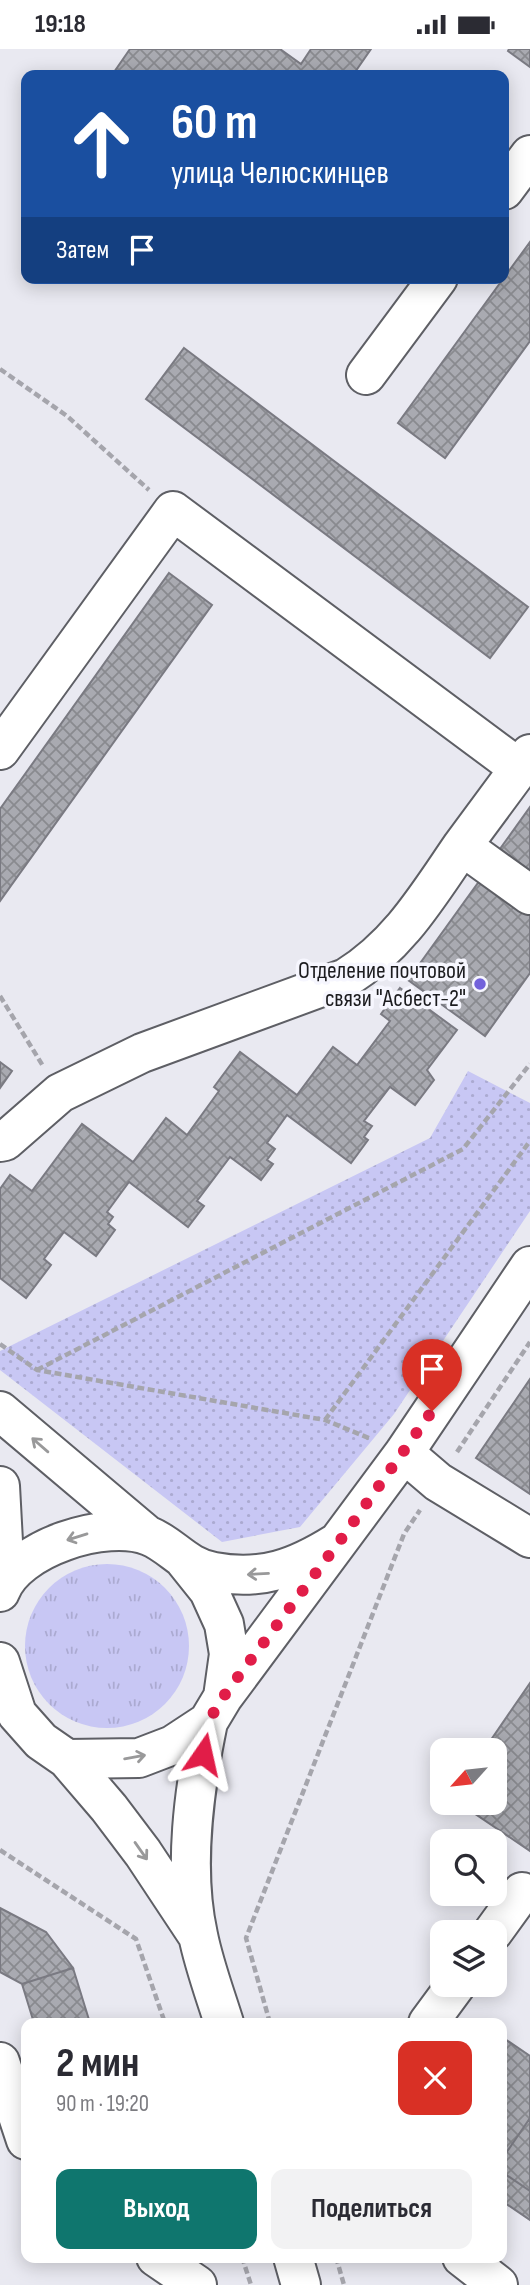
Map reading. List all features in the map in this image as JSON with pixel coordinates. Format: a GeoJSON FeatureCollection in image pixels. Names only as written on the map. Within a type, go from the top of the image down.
{"type":"FeatureCollection","features":[{"type":"Feature","properties":{"kind":"street"},"geometry":{"type":"LineString","coordinates":[[509,183],[530,155]]}},
{"type":"Feature","properties":{"kind":"street"},"geometry":{"type":"LineString","coordinates":[[366,375],[434,284]]}},
{"type":"Feature","properties":{"kind":"street"},"geometry":{"type":"LineString","coordinates":[[0,750],[173,511],[525,762],[406,927],[363,967],[346,978],[142,1053],[60,1093],[0,1142]]}},
{"type":"Feature","properties":{"kind":"street"},"geometry":{"type":"LineString","coordinates":[[462,846],[530,895]]}},
{"type":"Feature","properties":{"kind":"street"},"geometry":{"type":"LineString","coordinates":[[0,1731],[54,1750],[139,1758],[173,1745],[216,1710],[404,1453],[530,1266]]}},
{"type":"Feature","properties":{"kind":"street"},"geometry":{"type":"LineString","coordinates":[[0,1411],[149,1536],[185,1561],[211,1572],[267,1574],[314,1556],[342,1538]]}},
{"type":"Feature","properties":{"kind":"street"},"geometry":{"type":"LineString","coordinates":[[404,1453],[438,1482],[530,1538]]}},
{"type":"Feature","properties":{"kind":"street"},"geometry":{"type":"LineString","coordinates":[[0,1486],[2,1585]]}},
{"type":"Feature","properties":{"kind":"street"},"geometry":{"type":"LineString","coordinates":[[2,1585],[44,1550],[79,1535],[112,1529],[149,1536]]}},
{"type":"Feature","properties":{"kind":"street"},"geometry":{"type":"LineString","coordinates":[[185,1561],[209,1591],[224,1624],[229,1654],[192,1822],[193,1891],[198,1935],[223,2018]]}},
{"type":"Feature","properties":{"kind":"street"},"geometry":{"type":"LineString","coordinates":[[0,1662],[17,1714],[109,1808],[198,1935]]}},
{"type":"Feature","properties":{"kind":"street"},"geometry":{"type":"LineString","coordinates":[[502,1920],[522,1892]]}},
{"type":"Feature","properties":{"kind":"street"},"geometry":{"type":"LineString","coordinates":[[433,2018],[447,1997]]}},
{"type":"Feature","properties":{"kind":"street"},"geometry":{"type":"LineString","coordinates":[[0,2062],[21,2125]]}},
{"type":"Feature","properties":{"kind":"street"},"geometry":{"type":"LineString","coordinates":[[165,2263],[197,2285]]}},
{"type":"Feature","properties":{"kind":"street"},"geometry":{"type":"LineString","coordinates":[[295,2263],[301,2285]]}},
{"type":"Feature","properties":{"kind":"street"},"geometry":{"type":"LineString","coordinates":[[470,2263],[498,2285]]}},
{"type":"Feature","properties":{"kind":"path"},"geometry":{"type":"LineString","coordinates":[[0,369],[67,417],[173,511]]}},
{"type":"Feature","properties":{"kind":"path"},"geometry":{"type":"LineString","coordinates":[[0,996],[60,1093]]}},
{"type":"Feature","properties":{"kind":"path"},"geometry":{"type":"LineString","coordinates":[[37,1370],[463,1149],[530,1064]]}},
{"type":"Feature","properties":{"kind":"path"},"geometry":{"type":"LineString","coordinates":[[326,1420],[530,1141]]}},
{"type":"Feature","properties":{"kind":"path"},"geometry":{"type":"LineString","coordinates":[[269,2018],[246,1938],[404,1534],[530,1342]]}},
{"type":"Feature","properties":{"kind":"path"},"geometry":{"type":"LineString","coordinates":[[0,1344],[37,1370],[326,1420],[404,1453]]}},
{"type":"Feature","properties":{"kind":"path"},"geometry":{"type":"LineString","coordinates":[[0,1850],[136,1939],[163,2018]]}},
{"type":"Feature","properties":{"kind":"path"},"geometry":{"type":"LineString","coordinates":[[244,2263],[251,2285]]}},
{"type":"Feature","properties":{"kind":"path"},"geometry":{"type":"LineString","coordinates":[[338,2263],[344,2285]]}},
{"type":"Feature","properties":{"kind":"green space"},"geometry":{"type":"Polygon","coordinates":[[[468,1071],[530,1103],[530,1211],[394,1414],[300,1527],[222,1542],[0,1370],[0,1351],[430,1138],[468,1071]]]}},
{"type":"Feature","properties":{"kind":"green space"},"geometry":{"type":"Polygon","coordinates":[[[107,1564],[138,1570],[165,1588],[183,1615],[189,1646],[183,1677],[165,1704],[138,1722],[107,1728],[76,1722],[49,1704],[31,1677],[25,1646],[31,1615],[49,1588],[76,1570],[107,1564]]]}},
{"type":"Feature","properties":{"kind":"building"},"geometry":{"type":"Polygon","coordinates":[[[130,49],[280,49],[301,64],[311,49],[371,49],[356,70],[115,70],[130,49]]]}},
{"type":"Feature","properties":{"kind":"building"},"geometry":{"type":"Polygon","coordinates":[[[530,49],[530,67],[508,51],[530,49]]]}},
{"type":"Feature","properties":{"kind":"building"},"geometry":{"type":"Polygon","coordinates":[[[530,242],[530,341],[445,458],[398,423],[499,284],[509,284],[509,271],[530,242]]]}},
{"type":"Feature","properties":{"kind":"building"},"geometry":{"type":"Polygon","coordinates":[[[184,348],[528,607],[490,658],[146,399],[184,348]]]}},
{"type":"Feature","properties":{"kind":"building"},"geometry":{"type":"Polygon","coordinates":[[[169,573],[212,605],[0,901],[0,809],[169,573]]]}},
{"type":"Feature","properties":{"kind":"building"},"geometry":{"type":"Polygon","coordinates":[[[530,807],[530,877],[497,853],[530,807]]]}},
{"type":"Feature","properties":{"kind":"building"},"geometry":{"type":"Polygon","coordinates":[[[483,876],[530,910],[530,973],[485,1036],[408,980],[483,876]]]}},
{"type":"Feature","properties":{"kind":"building"},"geometry":{"type":"Polygon","coordinates":[[[400,988],[457,1030],[427,1070],[434,1080],[415,1105],[390,1087],[364,1121],[372,1126],[364,1137],[368,1140],[351,1163],[287,1115],[267,1143],[275,1149],[267,1160],[273,1164],[261,1180],[230,1157],[197,1201],[204,1206],[188,1227],[129,1182],[107,1212],[113,1217],[108,1224],[115,1230],[96,1256],[64,1232],[44,1259],[51,1265],[26,1298],[0,1278],[0,1189],[10,1175],[32,1191],[82,1124],[133,1162],[166,1118],[187,1135],[219,1091],[214,1087],[240,1052],[297,1095],[333,1047],[357,1065],[390,1021],[381,1014],[400,988]]]}},
{"type":"Feature","properties":{"kind":"building"},"geometry":{"type":"Polygon","coordinates":[[[0,1062],[12,1071],[0,1088],[0,1062]]]}},
{"type":"Feature","properties":{"kind":"building"},"geometry":{"type":"Polygon","coordinates":[[[530,1379],[530,1494],[476,1458],[530,1379]]]}},
{"type":"Feature","properties":{"kind":"building"},"geometry":{"type":"Polygon","coordinates":[[[530,1683],[530,1851],[507,1835],[507,1829],[497,1829],[477,1815],[508,1815],[508,1738],[492,1738],[530,1683]]]}},
{"type":"Feature","properties":{"kind":"building"},"geometry":{"type":"Polygon","coordinates":[[[0,1908],[46,1932],[73,1968],[22,1984],[0,1972],[0,1908]]]}},
{"type":"Feature","properties":{"kind":"building"},"geometry":{"type":"Polygon","coordinates":[[[73,1968],[88,2018],[32,2018],[22,1984],[73,1968]]]}},
{"type":"Feature","properties":{"kind":"building"},"geometry":{"type":"Polygon","coordinates":[[[507,2040],[530,2056],[530,2118],[507,2152],[507,2040]]]}},
{"type":"Feature","properties":{"kind":"building"},"geometry":{"type":"Polygon","coordinates":[[[530,2118],[530,2191],[507,2175],[507,2152],[530,2118]]]}},
{"type":"Feature","properties":{"kind":"building"},"geometry":{"type":"Polygon","coordinates":[[[507,2175],[530,2191],[530,2220],[507,2204],[507,2175]]]}},
{"type":"Feature","properties":{"kind":"place","name":"Отделение почтовой связи \"Асбест-2\""},"geometry":{"type":"Point","coordinates":[480,984]}},
{"type":"Feature","properties":{"kind":"route"},"geometry":{"type":"LineString","coordinates":[[203,1754],[208,1722],[223,1697],[342,1538],[432,1411]]}}]}
